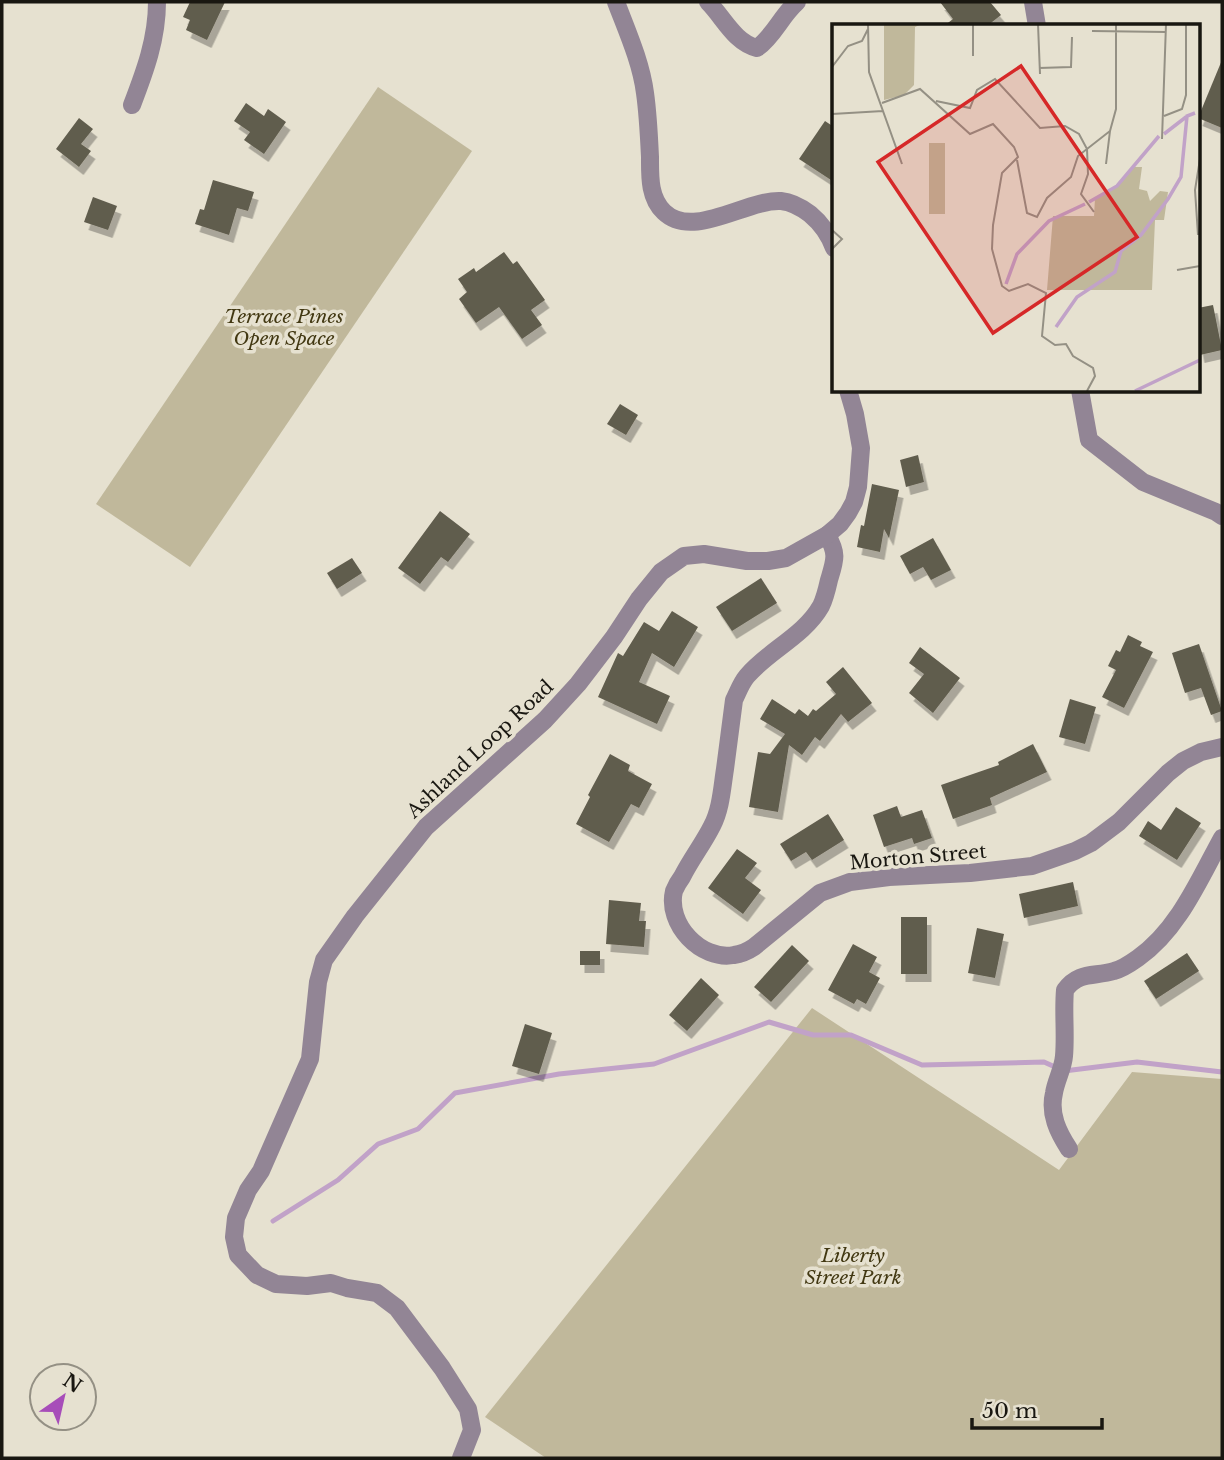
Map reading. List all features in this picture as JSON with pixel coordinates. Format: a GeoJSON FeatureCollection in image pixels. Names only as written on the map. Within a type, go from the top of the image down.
{"type":"FeatureCollection","features":[{"type":"Feature","properties":{"kind":"street"},"geometry":{"type":"LineString","coordinates":[[132,105],[154,39],[158,2]]}},
{"type":"Feature","properties":{"kind":"street"},"geometry":{"type":"LineString","coordinates":[[616,2],[645,91],[653,197],[664,213],[680,222],[700,222],[760,204],[781,201],[793,204],[818,221],[832,243]]}},
{"type":"Feature","properties":{"kind":"street"},"geometry":{"type":"LineString","coordinates":[[708,2],[738,39],[757,48],[797,2]]}},
{"type":"Feature","properties":{"kind":"street"},"geometry":{"type":"LineString","coordinates":[[1033,2],[1037,24]]}},
{"type":"Feature","properties":{"kind":"street","name":"Ashland Loop Road"},"geometry":{"type":"LineString","coordinates":[[461,1458],[472,1430],[468,1409],[435,1358],[397,1308],[377,1293],[331,1283],[307,1286],[276,1284],[257,1275],[238,1255],[234,1237],[236,1219],[248,1190],[261,1171],[310,1059],[318,982],[324,960],[355,916],[426,827],[545,720],[578,684],[661,572],[684,556],[704,554],[747,561],[786,558],[827,535],[840,523],[848,513],[858,487],[861,448],[849,392]]}},
{"type":"Feature","properties":{"kind":"street"},"geometry":{"type":"LineString","coordinates":[[1080,392],[1089,440],[1143,482],[1222,516]]}},
{"type":"Feature","properties":{"kind":"street","name":"Morton Street"},"geometry":{"type":"LineString","coordinates":[[827,535],[834,547],[836,559],[823,603],[800,631],[764,660],[740,687],[734,700],[719,806],[712,825],[674,890],[673,908],[680,926],[702,949],[717,955],[733,956],[745,952],[820,893],[850,882],[1032,866],[1075,850],[1091,843],[1119,822],[1183,761],[1201,752],[1222,747]]}},
{"type":"Feature","properties":{"kind":"street"},"geometry":{"type":"LineString","coordinates":[[1069,1149],[1058,1131],[1053,1113],[1053,1094],[1064,1057],[1065,990],[1071,983],[1086,975],[1117,971],[1140,956],[1158,939],[1174,922],[1188,900],[1222,838]]}},
{"type":"Feature","properties":{"kind":"green space","name":"Terrace Pines Open Space"},"geometry":{"type":"Polygon","coordinates":[[[378,87],[472,151],[190,567],[96,504],[378,87]]]}},
{"type":"Feature","properties":{"kind":"green space","name":"Liberty Street Park"},"geometry":{"type":"Polygon","coordinates":[[[812,1008],[1059,1170],[1132,1072],[1222,1079],[1222,1458],[546,1458],[485,1417],[812,1008]]]}},
{"type":"Feature","properties":{"kind":"building"},"geometry":{"type":"Polygon","coordinates":[[[190,2],[225,2],[207,40],[186,30],[190,20],[183,17],[190,2]]]}},
{"type":"Feature","properties":{"kind":"building"},"geometry":{"type":"Polygon","coordinates":[[[940,2],[990,2],[1001,15],[990,24],[947,24],[953,19],[940,2]]]}},
{"type":"Feature","properties":{"kind":"building"},"geometry":{"type":"Polygon","coordinates":[[[1222,60],[1222,128],[1200,119],[1222,60]]]}},
{"type":"Feature","properties":{"kind":"building"},"geometry":{"type":"Polygon","coordinates":[[[246,103],[264,116],[268,109],[286,122],[264,154],[244,140],[250,132],[234,121],[246,103]]]}},
{"type":"Feature","properties":{"kind":"building"},"geometry":{"type":"Polygon","coordinates":[[[79,118],[93,129],[81,144],[91,151],[79,167],[56,149],[79,118]]]}},
{"type":"Feature","properties":{"kind":"building"},"geometry":{"type":"Polygon","coordinates":[[[825,121],[832,126],[832,181],[799,159],[825,121]]]}},
{"type":"Feature","properties":{"kind":"building"},"geometry":{"type":"Polygon","coordinates":[[[213,180],[254,192],[248,211],[237,208],[229,235],[195,224],[200,209],[204,210],[213,180]]]}},
{"type":"Feature","properties":{"kind":"building"},"geometry":{"type":"Polygon","coordinates":[[[93,197],[117,206],[108,230],[84,222],[93,197]]]}},
{"type":"Feature","properties":{"kind":"building"},"geometry":{"type":"Polygon","coordinates":[[[504,252],[513,264],[517,261],[545,300],[531,310],[542,325],[522,339],[499,307],[476,323],[459,299],[467,292],[458,279],[474,268],[476,272],[504,252]]]}},
{"type":"Feature","properties":{"kind":"building"},"geometry":{"type":"Polygon","coordinates":[[[1213,305],[1222,350],[1200,355],[1200,308],[1213,305]]]}},
{"type":"Feature","properties":{"kind":"building"},"geometry":{"type":"Polygon","coordinates":[[[620,404],[638,415],[626,435],[607,424],[620,404]]]}},
{"type":"Feature","properties":{"kind":"building"},"geometry":{"type":"Polygon","coordinates":[[[918,455],[924,482],[906,487],[900,460],[918,455]]]}},
{"type":"Feature","properties":{"kind":"building"},"geometry":{"type":"Polygon","coordinates":[[[872,484],[899,490],[889,538],[884,529],[880,552],[857,547],[872,484]]]}},
{"type":"Feature","properties":{"kind":"building"},"geometry":{"type":"Polygon","coordinates":[[[440,511],[470,534],[448,562],[441,557],[420,584],[398,568],[440,511]]]}},
{"type":"Feature","properties":{"kind":"building"},"geometry":{"type":"Polygon","coordinates":[[[933,538],[951,570],[931,580],[923,567],[910,574],[900,556],[933,538]]]}},
{"type":"Feature","properties":{"kind":"building"},"geometry":{"type":"Polygon","coordinates":[[[352,558],[362,573],[337,589],[327,573],[352,558]]]}},
{"type":"Feature","properties":{"kind":"building"},"geometry":{"type":"Polygon","coordinates":[[[761,578],[777,603],[732,631],[716,607],[761,578]]]}},
{"type":"Feature","properties":{"kind":"building"},"geometry":{"type":"Polygon","coordinates":[[[672,611],[698,627],[674,667],[652,653],[639,682],[670,696],[657,724],[598,697],[618,653],[623,656],[644,622],[659,631],[672,611]]]}},
{"type":"Feature","properties":{"kind":"building"},"geometry":{"type":"Polygon","coordinates":[[[1128,635],[1142,642],[1140,646],[1153,652],[1124,708],[1102,697],[1116,670],[1108,666],[1116,650],[1120,652],[1128,635]]]}},
{"type":"Feature","properties":{"kind":"building"},"geometry":{"type":"Polygon","coordinates":[[[1199,644],[1222,711],[1211,715],[1201,688],[1185,693],[1172,653],[1199,644]]]}},
{"type":"Feature","properties":{"kind":"building"},"geometry":{"type":"Polygon","coordinates":[[[920,647],[960,678],[933,713],[909,693],[924,674],[909,663],[920,647]]]}},
{"type":"Feature","properties":{"kind":"building"},"geometry":{"type":"Polygon","coordinates":[[[843,667],[872,703],[848,722],[841,714],[820,741],[815,737],[802,755],[789,745],[778,812],[749,807],[758,752],[770,754],[785,734],[760,719],[772,699],[795,714],[799,709],[808,716],[813,709],[816,711],[836,694],[826,682],[843,667]]]}},
{"type":"Feature","properties":{"kind":"building"},"geometry":{"type":"Polygon","coordinates":[[[1070,699],[1096,707],[1085,744],[1059,737],[1070,699]]]}},
{"type":"Feature","properties":{"kind":"building"},"geometry":{"type":"Polygon","coordinates":[[[1033,744],[1047,772],[990,798],[992,805],[953,819],[941,785],[999,765],[998,762],[1033,744]]]}},
{"type":"Feature","properties":{"kind":"building"},"geometry":{"type":"Polygon","coordinates":[[[610,754],[630,765],[628,771],[652,784],[639,808],[631,804],[609,842],[576,824],[610,754]]]}},
{"type":"Feature","properties":{"kind":"building"},"geometry":{"type":"Polygon","coordinates":[[[897,806],[901,817],[922,810],[932,838],[914,844],[912,838],[884,847],[873,815],[897,806]]]}},
{"type":"Feature","properties":{"kind":"building"},"geometry":{"type":"Polygon","coordinates":[[[1176,807],[1201,823],[1177,860],[1139,836],[1148,821],[1161,830],[1176,807]]]}},
{"type":"Feature","properties":{"kind":"building"},"geometry":{"type":"Polygon","coordinates":[[[828,814],[844,840],[812,860],[806,852],[791,861],[780,844],[828,814]]]}},
{"type":"Feature","properties":{"kind":"building"},"geometry":{"type":"Polygon","coordinates":[[[737,849],[757,863],[745,878],[761,890],[743,914],[708,888],[737,849]]]}},
{"type":"Feature","properties":{"kind":"building"},"geometry":{"type":"Polygon","coordinates":[[[1073,882],[1078,906],[1024,918],[1019,894],[1073,882]]]}},
{"type":"Feature","properties":{"kind":"building"},"geometry":{"type":"Polygon","coordinates":[[[609,900],[641,903],[639,921],[646,921],[644,947],[606,944],[609,900]]]}},
{"type":"Feature","properties":{"kind":"building"},"geometry":{"type":"Polygon","coordinates":[[[901,917],[927,917],[927,974],[901,974],[901,917]]]}},
{"type":"Feature","properties":{"kind":"building"},"geometry":{"type":"Polygon","coordinates":[[[977,928],[1004,934],[995,978],[968,973],[977,928]]]}},
{"type":"Feature","properties":{"kind":"building"},"geometry":{"type":"Polygon","coordinates":[[[853,944],[877,957],[869,972],[880,978],[866,1004],[857,999],[854,1004],[828,990],[853,944]]]}},
{"type":"Feature","properties":{"kind":"building"},"geometry":{"type":"Polygon","coordinates":[[[792,945],[809,961],[771,1002],[754,987],[792,945]]]}},
{"type":"Feature","properties":{"kind":"building"},"geometry":{"type":"Polygon","coordinates":[[[580,951],[600,951],[600,965],[580,965],[580,951]]]}},
{"type":"Feature","properties":{"kind":"building"},"geometry":{"type":"Polygon","coordinates":[[[1187,953],[1199,971],[1156,999],[1144,981],[1187,953]]]}},
{"type":"Feature","properties":{"kind":"building"},"geometry":{"type":"Polygon","coordinates":[[[701,978],[719,995],[687,1031],[669,1015],[701,978]]]}},
{"type":"Feature","properties":{"kind":"building"},"geometry":{"type":"Polygon","coordinates":[[[525,1024],[552,1033],[539,1074],[512,1066],[525,1024]]]}},
{"type":"Feature","properties":{"kind":"waterway"},"geometry":{"type":"LineString","coordinates":[[273,1221],[338,1180],[378,1144],[418,1129],[455,1093],[559,1074],[654,1064],[769,1022],[813,1035],[851,1035],[922,1065],[1044,1062],[1064,1071],[1137,1062],[1222,1072]]}}]}
